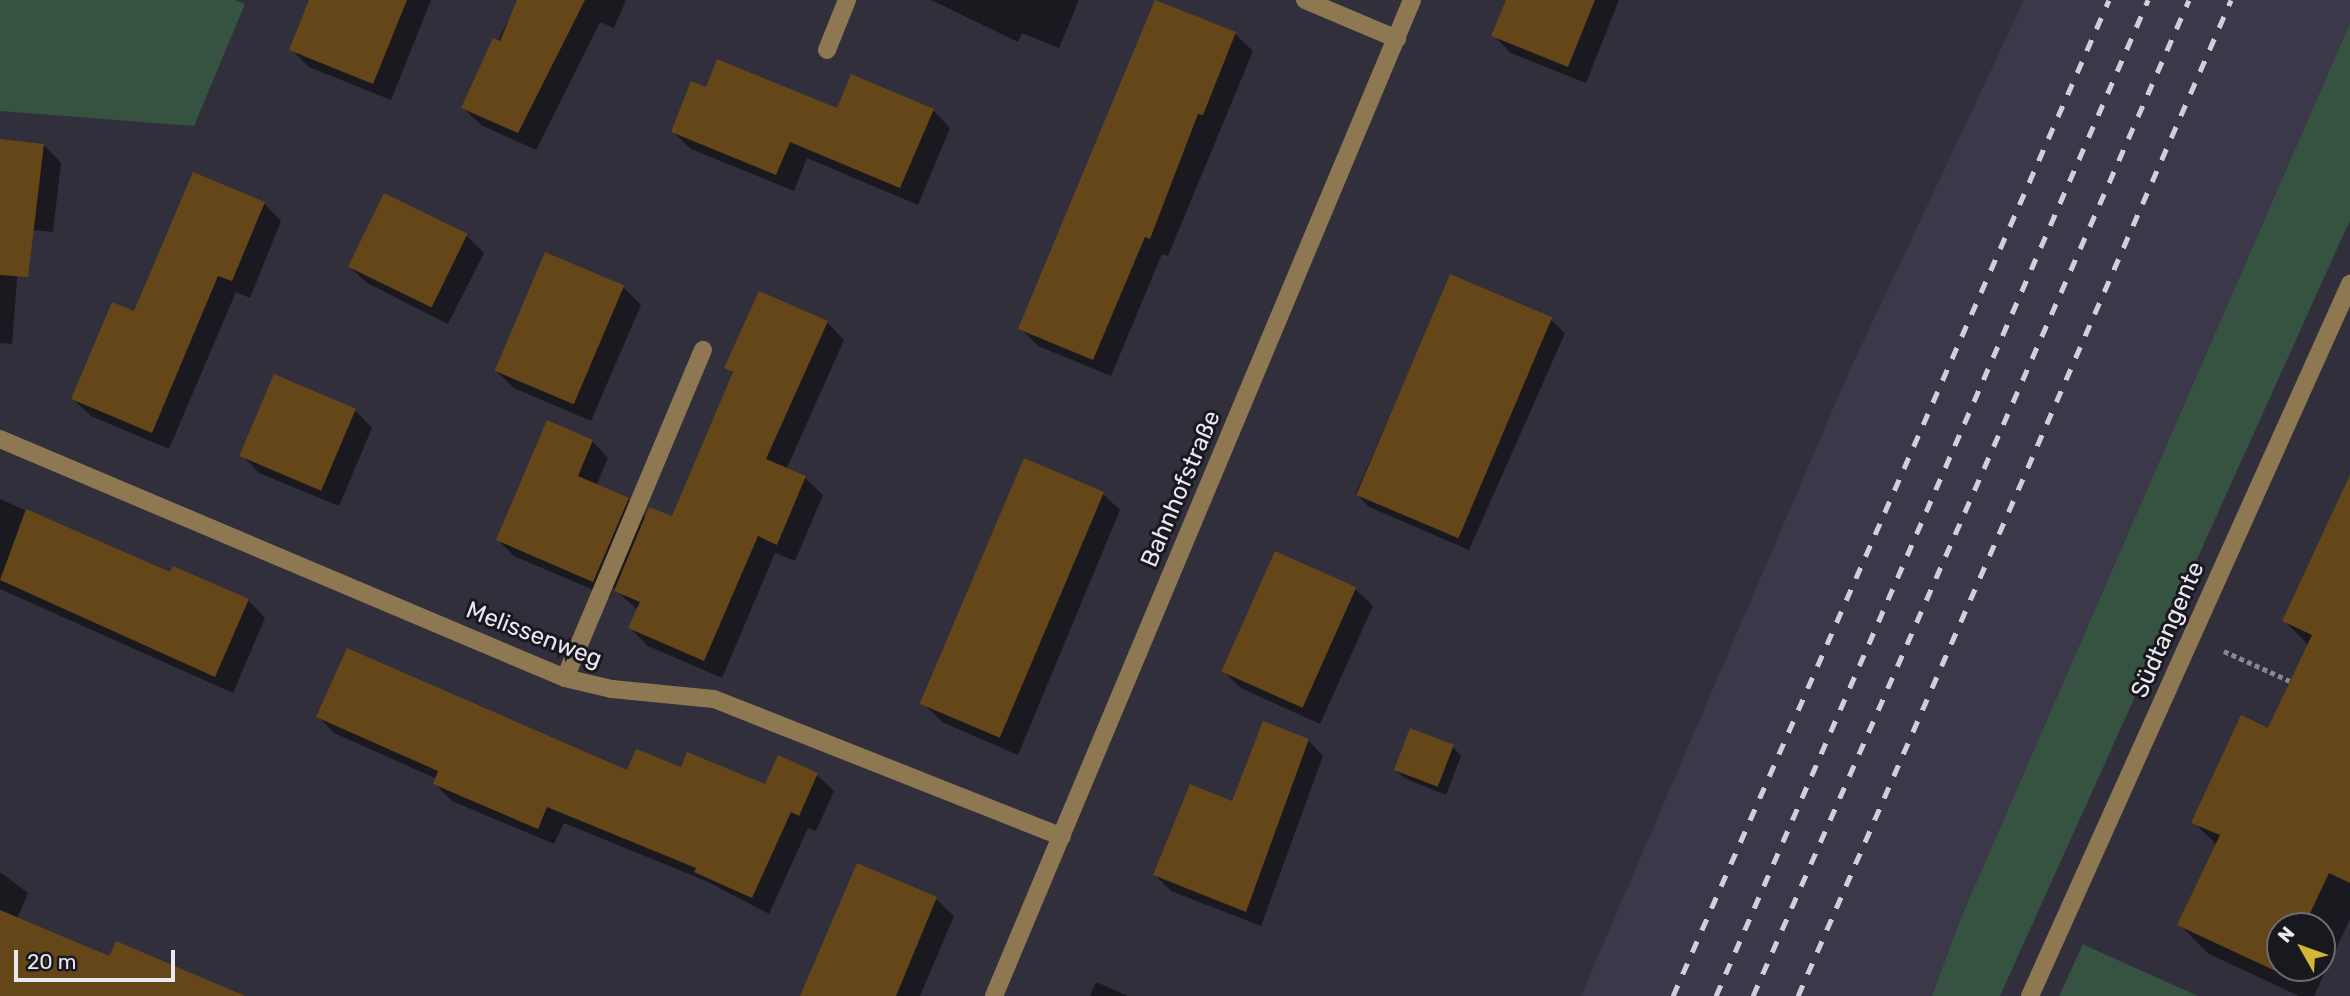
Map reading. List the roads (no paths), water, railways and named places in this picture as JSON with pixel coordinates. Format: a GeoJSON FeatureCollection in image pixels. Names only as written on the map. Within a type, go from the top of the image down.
{"type":"FeatureCollection","features":[{"type":"Feature","properties":{"kind":"street"},"geometry":{"type":"LineString","coordinates":[[827,50],[847,0]]}},
{"type":"Feature","properties":{"kind":"street"},"geometry":{"type":"LineString","coordinates":[[1305,0],[1397,39]]}},
{"type":"Feature","properties":{"kind":"street","name":"Bahnhofstraße"},"geometry":{"type":"LineString","coordinates":[[994,996],[1412,0]]}},
{"type":"Feature","properties":{"kind":"street","name":"Südtangente"},"geometry":{"type":"LineString","coordinates":[[2030,996],[2350,284]]}},
{"type":"Feature","properties":{"kind":"street"},"geometry":{"type":"LineString","coordinates":[[565,678],[703,350]]}},
{"type":"Feature","properties":{"kind":"street","name":"Melissenweg"},"geometry":{"type":"LineString","coordinates":[[0,439],[565,678],[612,689],[714,699],[1062,837]]}},
{"type":"Feature","properties":{"kind":"railway"},"geometry":{"type":"LineString","coordinates":[[1673,996],[2109,0]]}},
{"type":"Feature","properties":{"kind":"railway"},"geometry":{"type":"LineString","coordinates":[[1716,996],[2148,0]]}},
{"type":"Feature","properties":{"kind":"railway"},"geometry":{"type":"LineString","coordinates":[[1753,996],[2189,0]]}},
{"type":"Feature","properties":{"kind":"railway"},"geometry":{"type":"LineString","coordinates":[[1798,996],[2231,0]]}}]}
